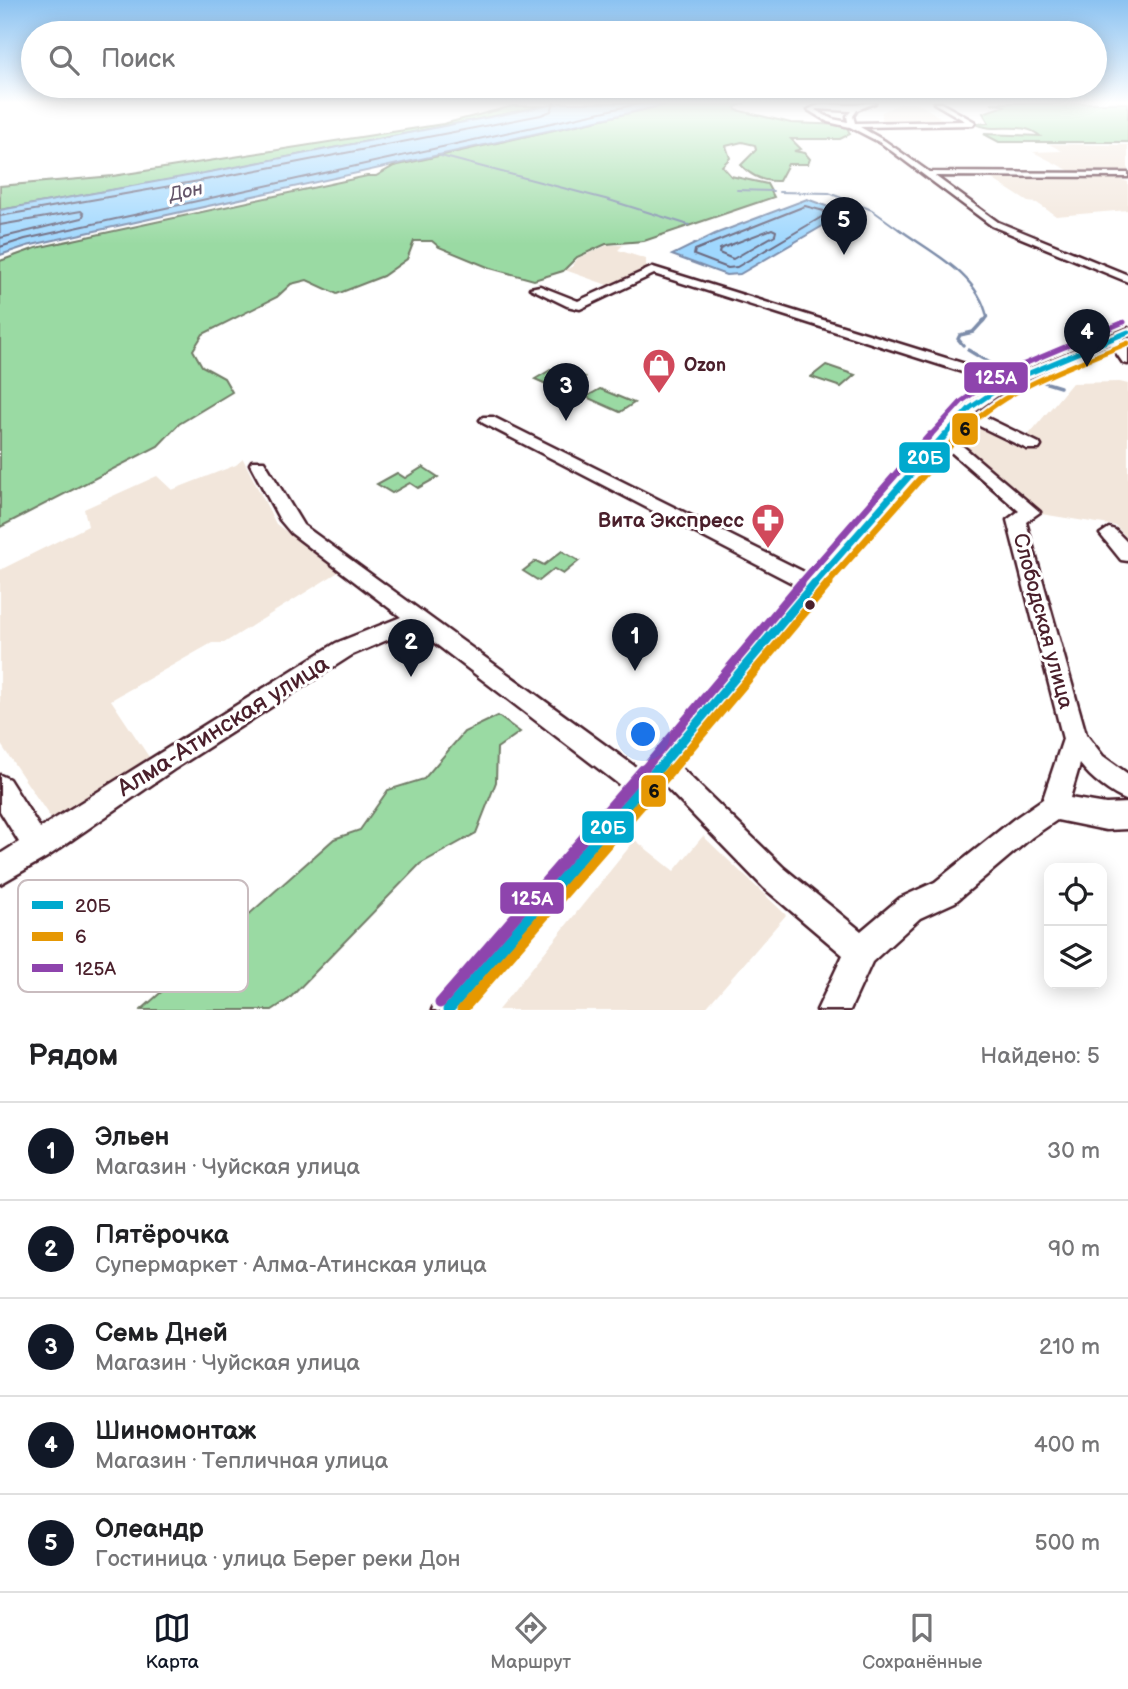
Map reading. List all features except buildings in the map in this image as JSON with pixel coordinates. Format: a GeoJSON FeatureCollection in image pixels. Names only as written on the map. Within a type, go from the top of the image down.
{"type":"FeatureCollection","features":[{"type":"Feature","properties":{"kind":"street"},"geometry":{"type":"LineString","coordinates":[[894,150],[995,224],[1128,279]]}},
{"type":"Feature","properties":{"kind":"street"},"geometry":{"type":"LineString","coordinates":[[925,174],[1128,175]]}},
{"type":"Feature","properties":{"kind":"street"},"geometry":{"type":"LineString","coordinates":[[536,288],[571,304],[580,305],[653,270],[1008,382]]}},
{"type":"Feature","properties":{"kind":"street"},"geometry":{"type":"LineString","coordinates":[[448,1010],[652,776],[812,585],[965,413],[1008,382],[1128,331]]}},
{"type":"Feature","properties":{"kind":"street"},"geometry":{"type":"LineString","coordinates":[[1111,338],[1124,350],[1128,360]]}},
{"type":"Feature","properties":{"kind":"street"},"geometry":{"type":"LineString","coordinates":[[965,413],[1033,446]]}},
{"type":"Feature","properties":{"kind":"street"},"geometry":{"type":"LineString","coordinates":[[488,420],[812,585]]}},
{"type":"Feature","properties":{"kind":"street","name":"Слободская улица"},"geometry":{"type":"LineString","coordinates":[[942,436],[1031,512],[1016,520],[1075,739],[1094,765],[1128,789]]}},
{"type":"Feature","properties":{"kind":"street"},"geometry":{"type":"LineString","coordinates":[[258,464],[289,520],[297,529],[417,620],[652,776],[861,951]]}},
{"type":"Feature","properties":{"kind":"street"},"geometry":{"type":"LineString","coordinates":[[1109,534],[1128,555]]}},
{"type":"Feature","properties":{"kind":"street","name":"Алма-Атинская улица"},"geometry":{"type":"LineString","coordinates":[[0,870],[164,762],[344,649],[417,620]]}},
{"type":"Feature","properties":{"kind":"street"},"geometry":{"type":"LineString","coordinates":[[832,1010],[861,951],[909,908],[945,892],[1023,828],[1054,807],[1075,739]]}},
{"type":"Feature","properties":{"kind":"street"},"geometry":{"type":"LineString","coordinates":[[0,787],[37,847]]}},
{"type":"Feature","properties":{"kind":"street"},"geometry":{"type":"LineString","coordinates":[[1054,807],[1106,817],[1128,816]]}},
{"type":"Feature","properties":{"kind":"shaded area"},"geometry":{"type":"Polygon","coordinates":[[[1128,150],[1128,172],[1072,172],[1033,152],[1128,150]]]}},
{"type":"Feature","properties":{"kind":"shaded area"},"geometry":{"type":"Polygon","coordinates":[[[992,179],[1119,179],[1128,182],[1128,210],[1056,216],[992,179]]]}},
{"type":"Feature","properties":{"kind":"shaded area"},"geometry":{"type":"Polygon","coordinates":[[[608,245],[623,245],[618,250],[646,259],[646,265],[653,268],[613,287],[565,270],[572,267],[578,258],[608,245]]]}},
{"type":"Feature","properties":{"kind":"shaded area"},"geometry":{"type":"Polygon","coordinates":[[[1072,383],[1128,384],[1128,539],[1116,526],[1035,513],[951,440],[972,425],[1003,438],[1012,445],[1021,444],[1072,383]]]}},
{"type":"Feature","properties":{"kind":"shaded area"},"geometry":{"type":"Polygon","coordinates":[[[243,459],[276,524],[340,571],[224,643],[212,643],[111,700],[151,760],[52,820],[0,743],[0,570],[88,526],[84,509],[157,476],[172,490],[236,465],[243,459]]]}},
{"type":"Feature","properties":{"kind":"shaded area"},"geometry":{"type":"Polygon","coordinates":[[[703,836],[786,915],[704,1010],[498,1010],[635,840],[674,871],[703,836]]]}},
{"type":"Feature","properties":{"kind":"green space"},"geometry":{"type":"Polygon","coordinates":[[[277,150],[322,150],[0,210],[0,186],[113,176],[277,150]]]}},
{"type":"Feature","properties":{"kind":"green space"},"geometry":{"type":"Polygon","coordinates":[[[465,150],[727,150],[730,158],[722,166],[731,176],[767,184],[774,197],[644,241],[606,244],[577,257],[563,271],[534,280],[490,268],[439,247],[432,241],[414,241],[407,259],[383,276],[337,294],[307,280],[291,284],[277,297],[203,334],[193,350],[202,366],[224,378],[232,392],[179,424],[158,446],[0,527],[0,261],[36,248],[376,176],[394,166],[465,150]]]}},
{"type":"Feature","properties":{"kind":"green space"},"geometry":{"type":"Polygon","coordinates":[[[756,150],[797,150],[794,151],[805,153],[810,159],[808,164],[788,164],[779,181],[758,178],[741,165],[756,150]]]}},
{"type":"Feature","properties":{"kind":"green space"},"geometry":{"type":"Polygon","coordinates":[[[826,365],[855,375],[841,387],[811,377],[826,365]]]}},
{"type":"Feature","properties":{"kind":"green space"},"geometry":{"type":"Polygon","coordinates":[[[557,366],[585,377],[562,391],[535,379],[557,366]]]}},
{"type":"Feature","properties":{"kind":"green space"},"geometry":{"type":"Polygon","coordinates":[[[600,389],[634,403],[620,412],[586,397],[600,389]]]}},
{"type":"Feature","properties":{"kind":"green space"},"geometry":{"type":"Polygon","coordinates":[[[423,467],[438,477],[418,488],[410,483],[392,493],[377,484],[397,473],[405,478],[423,467]]]}},
{"type":"Feature","properties":{"kind":"green space"},"geometry":{"type":"Polygon","coordinates":[[[562,551],[579,561],[563,574],[554,569],[539,581],[523,571],[536,561],[544,565],[562,551]]]}},
{"type":"Feature","properties":{"kind":"green space"},"geometry":{"type":"Polygon","coordinates":[[[498,716],[520,732],[497,748],[496,782],[476,833],[420,864],[289,999],[272,1010],[141,1010],[161,992],[248,992],[248,915],[334,839],[360,830],[388,790],[424,779],[464,732],[498,716]]]}},
{"type":"Feature","properties":{"kind":"water","name":"Дон"},"geometry":{"type":"Polygon","coordinates":[[[321,150],[461,150],[27,246],[0,255],[0,210],[321,150]]]}},
{"type":"Feature","properties":{"kind":"water"},"geometry":{"type":"Polygon","coordinates":[[[807,199],[845,213],[740,274],[726,275],[672,255],[715,234],[807,199]]]}},
{"type":"Feature","properties":{"kind":"waterway"},"geometry":{"type":"LineString","coordinates":[[437,155],[609,200],[689,225]]}},
{"type":"Feature","properties":{"kind":"waterway"},"geometry":{"type":"LineString","coordinates":[[737,190],[773,191]]}},
{"type":"Feature","properties":{"kind":"waterway"},"geometry":{"type":"LineString","coordinates":[[779,192],[829,193],[872,210],[901,231]]}},
{"type":"Feature","properties":{"kind":"waterway"},"geometry":{"type":"LineString","coordinates":[[899,229],[952,266],[974,288],[987,317],[983,322]]}},
{"type":"Feature","properties":{"kind":"waterway"},"geometry":{"type":"LineString","coordinates":[[963,345],[958,339],[960,335],[973,332],[984,320]]}},
{"type":"Feature","properties":{"kind":"waterway"},"geometry":{"type":"LineString","coordinates":[[968,350],[993,365],[1012,371]]}},
{"type":"Feature","properties":{"kind":"waterway"},"geometry":{"type":"LineString","coordinates":[[1034,379],[1060,387]]}},
{"type":"Feature","properties":{"kind":"transit line","name":"125А"},"geometry":{"type":"LineString","coordinates":[[440,1003],[635,780],[864,508],[962,401],[1003,373],[1124,322]]}},
{"type":"Feature","properties":{"kind":"transit line","name":"20Б"},"geometry":{"type":"LineString","coordinates":[[448,1010],[643,787],[872,515],[970,408],[1008,382],[1128,332]]}},
{"type":"Feature","properties":{"kind":"transit line","name":"6"},"geometry":{"type":"LineString","coordinates":[[462,1010],[651,794],[880,522],[977,416],[1013,391],[1128,343]]}},
{"type":"Feature","properties":{"kind":"place","name":"Олеандр"},"geometry":{"type":"Point","coordinates":[844,255]}},
{"type":"Feature","properties":{"kind":"place","name":"Шиномонтаж"},"geometry":{"type":"Point","coordinates":[1087,367]}},
{"type":"Feature","properties":{"kind":"place","name":"Ozon"},"geometry":{"type":"Point","coordinates":[659,395]}},
{"type":"Feature","properties":{"kind":"place","name":"Семь Дней"},"geometry":{"type":"Point","coordinates":[566,421]}},
{"type":"Feature","properties":{"kind":"place","name":"Вита Экспресс"},"geometry":{"type":"Point","coordinates":[768,550]}},
{"type":"Feature","properties":{"kind":"place","name":"Эльен"},"geometry":{"type":"Point","coordinates":[635,671]}},
{"type":"Feature","properties":{"kind":"place","name":"Пятёрочка"},"geometry":{"type":"Point","coordinates":[411,677]}}]}
